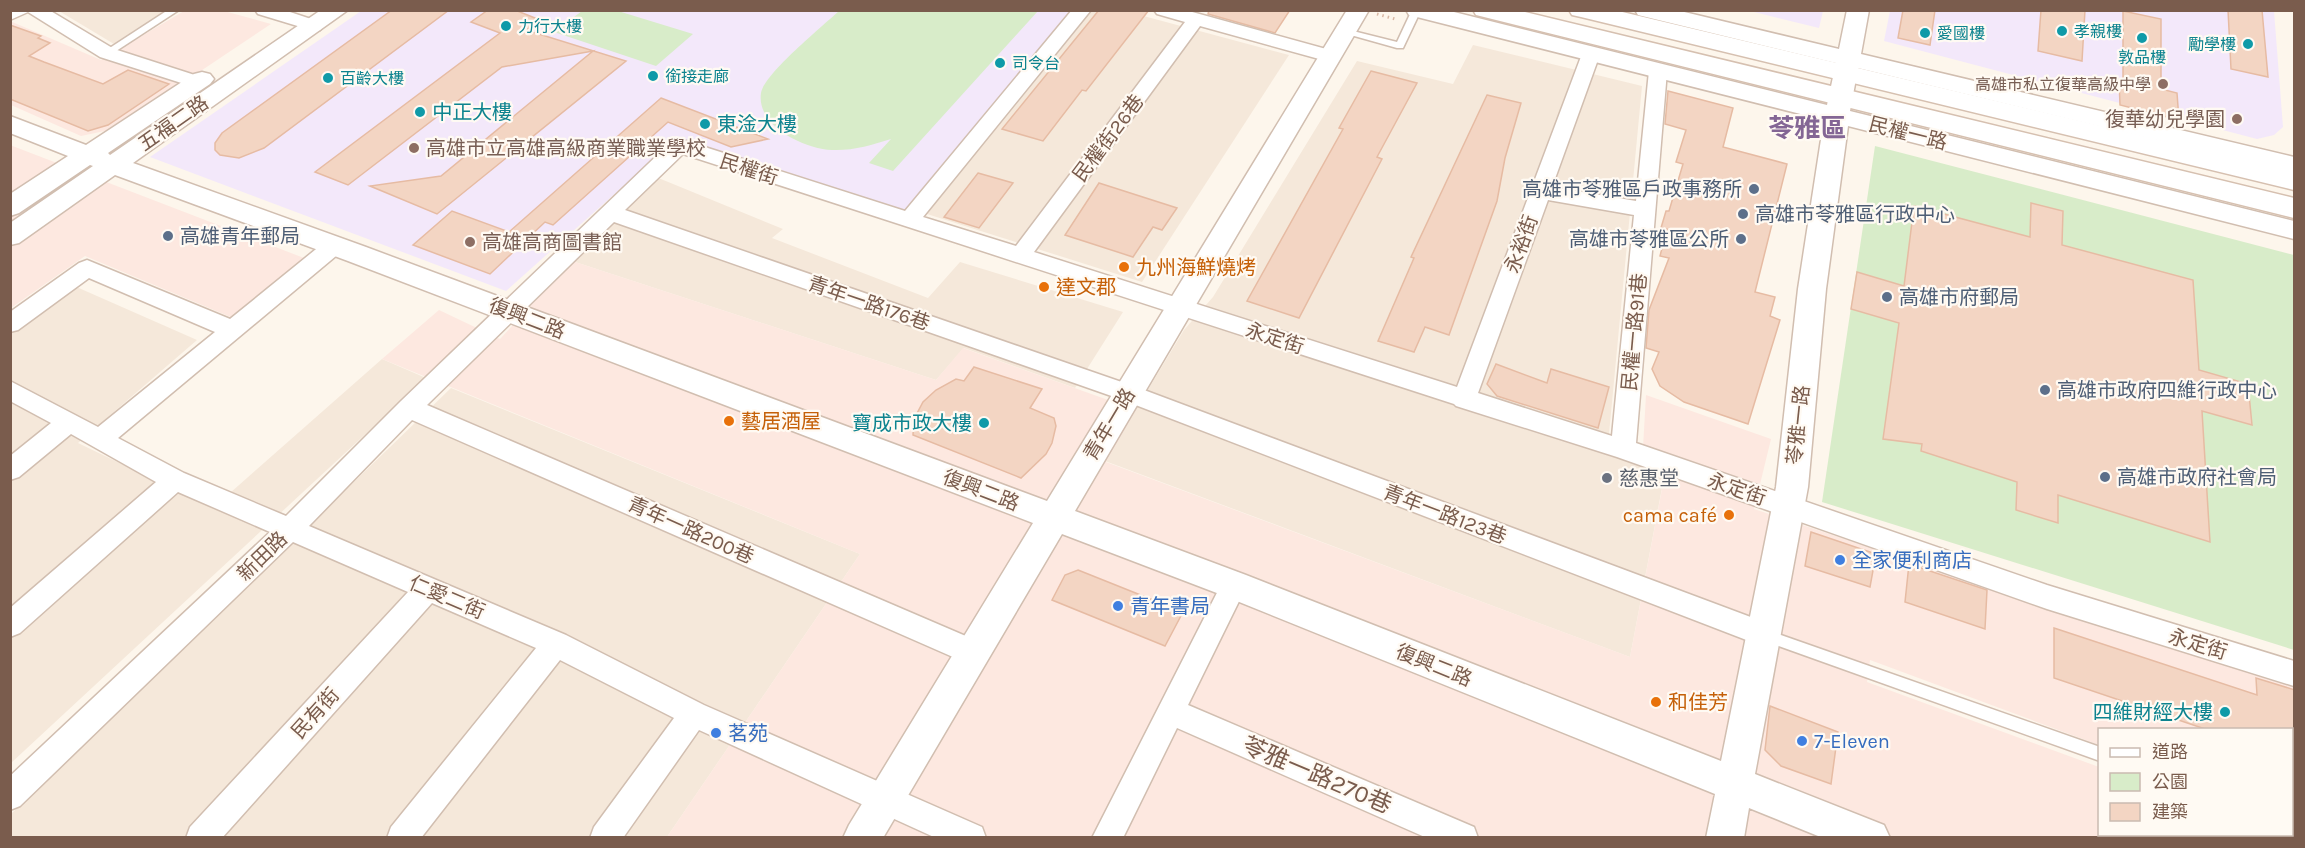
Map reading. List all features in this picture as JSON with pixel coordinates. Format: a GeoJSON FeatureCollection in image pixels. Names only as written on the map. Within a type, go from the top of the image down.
{"type":"FeatureCollection","features":[{"type":"Feature","properties":{"kind":"main road","name":"民權一路"},"geometry":{"type":"LineString","coordinates":[[1485,10],[2295,181]]}},
{"type":"Feature","properties":{"kind":"main road","name":"民權一路"},"geometry":{"type":"LineString","coordinates":[[1581,10],[1843,86],[2295,208]]}},
{"type":"Feature","properties":{"kind":"street"},"geometry":{"type":"LineString","coordinates":[[10,15],[20,10]]}},
{"type":"Feature","properties":{"kind":"street"},"geometry":{"type":"LineString","coordinates":[[34,10],[107,53],[197,82]]}},
{"type":"Feature","properties":{"kind":"street"},"geometry":{"type":"LineString","coordinates":[[264,10],[303,18]]}},
{"type":"Feature","properties":{"kind":"street","name":"五福二路"},"geometry":{"type":"LineString","coordinates":[[10,236],[99,160],[197,82],[303,18],[337,10]]}},
{"type":"Feature","properties":{"kind":"street"},"geometry":{"type":"LineString","coordinates":[[909,220],[1082,10]]}},
{"type":"Feature","properties":{"kind":"street"},"geometry":{"type":"LineString","coordinates":[[1163,10],[1330,56]]}},
{"type":"Feature","properties":{"kind":"street","name":"民權一路"},"geometry":{"type":"LineString","coordinates":[[1417,10],[1658,71],[1843,86],[2295,165]]}},
{"type":"Feature","properties":{"kind":"street","name":"民權一路"},"geometry":{"type":"LineString","coordinates":[[1646,10],[1843,86],[2295,230]]}},
{"type":"Feature","properties":{"kind":"street","name":"苓雅一路"},"geometry":{"type":"LineString","coordinates":[[1725,837],[1788,507],[1812,289],[1843,86],[1858,10]]}},
{"type":"Feature","properties":{"kind":"street","name":"五福二路"},"geometry":{"type":"LineString","coordinates":[[10,207],[99,160],[303,18]]}},
{"type":"Feature","properties":{"kind":"street","name":"民權街26巷"},"geometry":{"type":"LineString","coordinates":[[1020,256],[1196,20]]}},
{"type":"Feature","properties":{"kind":"street","name":"青年一路"},"geometry":{"type":"LineString","coordinates":[[862,837],[1351,21]]}},
{"type":"Feature","properties":{"kind":"street","name":"永裕街"},"geometry":{"type":"LineString","coordinates":[[1464,400],[1591,54]]}},
{"type":"Feature","properties":{"kind":"street","name":"民權一路91巷"},"geometry":{"type":"LineString","coordinates":[[1623,449],[1658,71]]}},
{"type":"Feature","properties":{"kind":"street","name":"復興二路"},"geometry":{"type":"LineString","coordinates":[[10,124],[99,160],[334,246],[1234,585],[1871,837]]}},
{"type":"Feature","properties":{"kind":"street","name":"民權街"},"geometry":{"type":"LineString","coordinates":[[509,312],[679,146],[1180,307]]}},
{"type":"Feature","properties":{"kind":"street"},"geometry":{"type":"LineString","coordinates":[[1540,192],[1645,210]]}},
{"type":"Feature","properties":{"kind":"street","name":"青年一路176巷"},"geometry":{"type":"LineString","coordinates":[[611,213],[1128,393]]}},
{"type":"Feature","properties":{"kind":"street"},"geometry":{"type":"LineString","coordinates":[[100,439],[334,246]]}},
{"type":"Feature","properties":{"kind":"street"},"geometry":{"type":"LineString","coordinates":[[10,324],[87,268],[233,330]]}},
{"type":"Feature","properties":{"kind":"street","name":"永定街"},"geometry":{"type":"LineString","coordinates":[[1180,307],[1464,400],[1623,449],[2047,597],[2295,674]]}},
{"type":"Feature","properties":{"kind":"street","name":"新田路"},"geometry":{"type":"LineString","coordinates":[[10,796],[289,530],[409,408],[509,312]]}},
{"type":"Feature","properties":{"kind":"street","name":"仁愛二街"},"geometry":{"type":"LineString","coordinates":[[10,390],[175,480],[556,644],[694,714],[971,837]]}},
{"type":"Feature","properties":{"kind":"street","name":"青年一路123巷"},"geometry":{"type":"LineString","coordinates":[[1128,393],[1762,634]]}},
{"type":"Feature","properties":{"kind":"street","name":"青年一路200巷"},"geometry":{"type":"LineString","coordinates":[[409,408],[972,652]]}},
{"type":"Feature","properties":{"kind":"street"},"geometry":{"type":"LineString","coordinates":[[10,470],[69,422]]}},
{"type":"Feature","properties":{"kind":"street"},"geometry":{"type":"LineString","coordinates":[[10,625],[175,480]]}},
{"type":"Feature","properties":{"kind":"street"},"geometry":{"type":"LineString","coordinates":[[1107,837],[1234,585]]}},
{"type":"Feature","properties":{"kind":"street","name":"民有街"},"geometry":{"type":"LineString","coordinates":[[201,837],[429,588]]}},
{"type":"Feature","properties":{"kind":"street"},"geometry":{"type":"LineString","coordinates":[[402,837],[556,644]]}},
{"type":"Feature","properties":{"kind":"street","name":"苓雅一路270巷"},"geometry":{"type":"LineString","coordinates":[[1172,712],[1463,837]]}},
{"type":"Feature","properties":{"kind":"street"},"geometry":{"type":"LineString","coordinates":[[605,837],[694,714]]}},
{"type":"Feature","properties":{"kind":"lane"},"geometry":{"type":"LineString","coordinates":[[107,53],[176,10]]}},
{"type":"Feature","properties":{"kind":"lane"},"geometry":{"type":"LineString","coordinates":[[1351,21],[1400,46],[1417,10]]}},
{"type":"Feature","properties":{"kind":"lane"},"geometry":{"type":"LineString","coordinates":[[1762,634],[2098,753]]}},
{"type":"Feature","properties":{"kind":"shaded area"},"geometry":{"type":"Polygon","coordinates":[[[59,11],[165,11],[114,44],[59,11]]]}},
{"type":"Feature","properties":{"kind":"shaded area"},"geometry":{"type":"Polygon","coordinates":[[[184,11],[224,11],[271,24],[114,129],[81,136],[11,105],[10,21],[101,60],[184,11]]]}},
{"type":"Feature","properties":{"kind":"shaded area","name":"高雄市立高雄高級商業職業學校"},"geometry":{"type":"Polygon","coordinates":[[[361,11],[1073,11],[903,212],[675,140],[506,291],[150,157],[361,11]]]}},
{"type":"Feature","properties":{"kind":"shaded area"},"geometry":{"type":"Polygon","coordinates":[[[1089,11],[1125,11],[1289,55],[1142,282],[927,214],[1089,11]]]}},
{"type":"Feature","properties":{"kind":"shaded area"},"geometry":{"type":"Polygon","coordinates":[[[1750,11],[1823,11],[1819,28],[1750,11]]]}},
{"type":"Feature","properties":{"kind":"shaded area","name":"高雄市私立復華高級中學"},"geometry":{"type":"Polygon","coordinates":[[[1890,11],[2274,11],[2283,127],[2274,135],[2257,139],[1884,41],[1890,11]]]}},
{"type":"Feature","properties":{"kind":"shaded area"},"geometry":{"type":"Polygon","coordinates":[[[1473,45],[1642,86],[1607,455],[1665,472],[1630,657],[1105,461],[1184,330],[1213,297],[1357,61],[1453,84],[1473,45]]]}},
{"type":"Feature","properties":{"kind":"shaded area"},"geometry":{"type":"Polygon","coordinates":[[[10,145],[304,258],[233,318],[85,256],[11,308],[10,145]]]}},
{"type":"Feature","properties":{"kind":"shaded area"},"geometry":{"type":"Polygon","coordinates":[[[656,177],[783,229],[772,238],[928,298],[960,262],[1123,312],[1075,388],[964,348],[936,380],[572,261],[656,177]]]}},
{"type":"Feature","properties":{"kind":"shaded area"},"geometry":{"type":"Polygon","coordinates":[[[572,261],[936,380],[963,348],[1136,410],[1106,462],[1630,657],[1665,473],[1642,465],[1646,395],[1771,439],[1754,509],[2294,687],[2294,817],[2293,728],[2098,728],[2098,745],[1870,660],[1867,682],[2098,767],[2098,836],[2294,837],[667,837],[860,554],[382,359],[439,310],[500,339],[572,261]]]}},
{"type":"Feature","properties":{"kind":"shaded area"},"geometry":{"type":"Polygon","coordinates":[[[72,285],[197,340],[78,443],[213,508],[382,359],[426,378],[11,763],[11,331],[72,285]]]}},
{"type":"Feature","properties":{"kind":"shaded area"},"geometry":{"type":"Polygon","coordinates":[[[451,388],[860,554],[667,837],[11,838],[11,814],[451,388]]]}},
{"type":"Feature","properties":{"kind":"green space"},"geometry":{"type":"Polygon","coordinates":[[[618,10],[693,34],[656,66],[554,32],[582,11],[618,10]]]}},
{"type":"Feature","properties":{"kind":"green space"},"geometry":{"type":"Polygon","coordinates":[[[840,10],[1038,11],[893,171],[869,163],[891,139],[854,149],[821,149],[784,134],[766,116],[762,105],[761,93],[772,74],[840,10]]]}},
{"type":"Feature","properties":{"kind":"green space"},"geometry":{"type":"Polygon","coordinates":[[[1875,146],[2294,255],[2294,650],[1822,502],[1875,146]]]}},
{"type":"Feature","properties":{"kind":"building","name":"百齡大樓"},"geometry":{"type":"Polygon","coordinates":[[[392,10],[449,10],[264,148],[239,158],[220,155],[215,150],[215,143],[222,133],[392,10]]]}},
{"type":"Feature","properties":{"kind":"building"},"geometry":{"type":"Polygon","coordinates":[[[488,10],[515,10],[540,20],[526,30],[626,61],[437,214],[370,186],[441,176],[593,51],[502,67],[348,185],[315,172],[500,33],[471,22],[488,10]]]}},
{"type":"Feature","properties":{"kind":"building"},"geometry":{"type":"Polygon","coordinates":[[[1099,10],[1149,10],[1086,91],[1082,90],[1043,141],[1002,129],[1099,10]]]}},
{"type":"Feature","properties":{"kind":"building"},"geometry":{"type":"Polygon","coordinates":[[[1209,10],[1290,10],[1275,33],[1208,14],[1209,10]]]}},
{"type":"Feature","properties":{"kind":"building"},"geometry":{"type":"Polygon","coordinates":[[[1903,10],[1935,10],[1930,45],[1898,38],[1903,10]]]}},
{"type":"Feature","properties":{"kind":"building","name":"孝親樓"},"geometry":{"type":"Polygon","coordinates":[[[2041,10],[2085,10],[2082,61],[2038,51],[2041,10]]]}},
{"type":"Feature","properties":{"kind":"building","name":"勵學樓"},"geometry":{"type":"Polygon","coordinates":[[[2228,10],[2262,10],[2268,77],[2231,69],[2228,10]]]}},
{"type":"Feature","properties":{"kind":"building"},"geometry":{"type":"Polygon","coordinates":[[[2123,11],[2161,19],[2161,89],[2177,93],[2179,120],[2120,105],[2119,79],[2123,80],[2123,11]]]}},
{"type":"Feature","properties":{"kind":"building"},"geometry":{"type":"Polygon","coordinates":[[[10,25],[41,36],[38,38],[50,43],[29,56],[103,84],[128,70],[169,84],[108,125],[88,131],[10,99],[10,25]]]}},
{"type":"Feature","properties":{"kind":"building"},"geometry":{"type":"Polygon","coordinates":[[[1371,71],[1417,83],[1377,157],[1382,159],[1299,318],[1247,301],[1343,129],[1339,128],[1371,71]]]}},
{"type":"Feature","properties":{"kind":"building"},"geometry":{"type":"Polygon","coordinates":[[[1668,91],[1733,108],[1723,147],[1787,164],[1755,292],[1775,297],[1770,316],[1780,320],[1748,424],[1684,402],[1660,386],[1652,369],[1659,352],[1646,348],[1649,310],[1669,258],[1660,256],[1667,229],[1661,228],[1666,211],[1669,211],[1683,164],[1676,162],[1686,130],[1665,124],[1668,91]]]}},
{"type":"Feature","properties":{"kind":"building"},"geometry":{"type":"Polygon","coordinates":[[[1487,95],[1521,103],[1505,158],[1497,201],[1449,335],[1425,327],[1414,352],[1378,341],[1414,258],[1411,257],[1487,95]]]}},
{"type":"Feature","properties":{"kind":"building"},"geometry":{"type":"Polygon","coordinates":[[[661,98],[768,139],[731,147],[668,122],[553,225],[545,222],[490,274],[413,245],[452,211],[509,232],[661,98]]]}},
{"type":"Feature","properties":{"kind":"building"},"geometry":{"type":"Polygon","coordinates":[[[978,173],[1013,183],[979,228],[944,217],[978,173]]]}},
{"type":"Feature","properties":{"kind":"building"},"geometry":{"type":"Polygon","coordinates":[[[1099,183],[1177,208],[1162,230],[1153,227],[1133,257],[1065,235],[1099,183]]]}},
{"type":"Feature","properties":{"kind":"building","name":"高雄市政府四維行政中心"},"geometry":{"type":"Polygon","coordinates":[[[2031,203],[2063,211],[2062,245],[2193,280],[2199,370],[2248,384],[2252,425],[2202,411],[2210,542],[2058,495],[2058,523],[2016,510],[2017,482],[1921,451],[1922,444],[1883,439],[1899,323],[1851,309],[1857,272],[1904,286],[1914,206],[2030,237],[2031,203]]]}},
{"type":"Feature","properties":{"kind":"building"},"geometry":{"type":"Polygon","coordinates":[[[1496,364],[1547,383],[1551,369],[1609,387],[1598,428],[1497,396],[1487,384],[1496,364]]]}},
{"type":"Feature","properties":{"kind":"building","name":"寶成市政大樓"},"geometry":{"type":"Polygon","coordinates":[[[974,367],[1042,389],[1030,408],[1054,418],[1056,426],[1052,443],[1046,454],[1021,478],[913,435],[914,419],[923,402],[936,390],[956,379],[964,381],[974,367]]]}},
{"type":"Feature","properties":{"kind":"building","name":"全家便利商店"},"geometry":{"type":"Polygon","coordinates":[[[1811,532],[1876,554],[1870,587],[1805,566],[1811,532]]]}},
{"type":"Feature","properties":{"kind":"building"},"geometry":{"type":"Polygon","coordinates":[[[1909,564],[1987,590],[1985,629],[1905,602],[1909,564]]]}},
{"type":"Feature","properties":{"kind":"building","name":"青年書局"},"geometry":{"type":"Polygon","coordinates":[[[1078,570],[1183,612],[1165,646],[1052,600],[1065,575],[1078,570]]]}},
{"type":"Feature","properties":{"kind":"building","name":"四維財經大樓"},"geometry":{"type":"Polygon","coordinates":[[[2054,628],[2257,695],[2256,678],[2295,690],[2295,729],[2202,728],[2054,678],[2054,628]]]}},
{"type":"Feature","properties":{"kind":"building","name":"7-Eleven"},"geometry":{"type":"Polygon","coordinates":[[[1770,706],[1838,732],[1831,784],[1781,766],[1765,750],[1770,706]]]}},
{"type":"Feature","properties":{"kind":"place","name":"力行大樓"},"geometry":{"type":"Point","coordinates":[506,26]}},
{"type":"Feature","properties":{"kind":"place","name":"孝親樓"},"geometry":{"type":"Point","coordinates":[2062,31]}},
{"type":"Feature","properties":{"kind":"place","name":"愛國樓"},"geometry":{"type":"Point","coordinates":[1925,33]}},
{"type":"Feature","properties":{"kind":"place","name":"敦品樓"},"geometry":{"type":"Point","coordinates":[2142,38]}},
{"type":"Feature","properties":{"kind":"place","name":"勵學樓"},"geometry":{"type":"Point","coordinates":[2248,44]}},
{"type":"Feature","properties":{"kind":"place","name":"司令台"},"geometry":{"type":"Point","coordinates":[1000,63]}},
{"type":"Feature","properties":{"kind":"place","name":"銜接走廊"},"geometry":{"type":"Point","coordinates":[653,76]}},
{"type":"Feature","properties":{"kind":"place","name":"百齡大樓"},"geometry":{"type":"Point","coordinates":[328,78]}},
{"type":"Feature","properties":{"kind":"place","name":"高雄市私立復華高級中學"},"geometry":{"type":"Point","coordinates":[2163,84]}},
{"type":"Feature","properties":{"kind":"place","name":"中正大樓"},"geometry":{"type":"Point","coordinates":[420,112]}},
{"type":"Feature","properties":{"kind":"place","name":"復華幼兒學園"},"geometry":{"type":"Point","coordinates":[2237,119]}},
{"type":"Feature","properties":{"kind":"place","name":"東淦大樓"},"geometry":{"type":"Point","coordinates":[705,124]}},
{"type":"Feature","properties":{"kind":"place","name":"高雄市立高雄高級商業職業學校"},"geometry":{"type":"Point","coordinates":[414,148]}},
{"type":"Feature","properties":{"kind":"place","name":"高雄市苓雅區戶政事務所"},"geometry":{"type":"Point","coordinates":[1754,189]}},
{"type":"Feature","properties":{"kind":"place","name":"高雄市苓雅區行政中心"},"geometry":{"type":"Point","coordinates":[1743,214]}},
{"type":"Feature","properties":{"kind":"place","name":"高雄青年郵局"},"geometry":{"type":"Point","coordinates":[168,236]}},
{"type":"Feature","properties":{"kind":"place","name":"高雄市苓雅區公所"},"geometry":{"type":"Point","coordinates":[1741,239]}},
{"type":"Feature","properties":{"kind":"place","name":"高雄高商圖書館"},"geometry":{"type":"Point","coordinates":[470,242]}},
{"type":"Feature","properties":{"kind":"place","name":"九州海鮮燒烤"},"geometry":{"type":"Point","coordinates":[1124,267]}},
{"type":"Feature","properties":{"kind":"place","name":"達文郡"},"geometry":{"type":"Point","coordinates":[1044,287]}},
{"type":"Feature","properties":{"kind":"place","name":"高雄市府郵局"},"geometry":{"type":"Point","coordinates":[1887,297]}},
{"type":"Feature","properties":{"kind":"place","name":"高雄市政府四維行政中心"},"geometry":{"type":"Point","coordinates":[2045,390]}},
{"type":"Feature","properties":{"kind":"place","name":"藝居酒屋"},"geometry":{"type":"Point","coordinates":[729,421]}},
{"type":"Feature","properties":{"kind":"place","name":"寶成市政大樓"},"geometry":{"type":"Point","coordinates":[984,423]}},
{"type":"Feature","properties":{"kind":"place","name":"高雄市政府社會局"},"geometry":{"type":"Point","coordinates":[2105,477]}},
{"type":"Feature","properties":{"kind":"place","name":"慈惠堂"},"geometry":{"type":"Point","coordinates":[1607,478]}},
{"type":"Feature","properties":{"kind":"place","name":"cama café"},"geometry":{"type":"Point","coordinates":[1729,515]}},
{"type":"Feature","properties":{"kind":"place","name":"全家便利商店"},"geometry":{"type":"Point","coordinates":[1840,560]}},
{"type":"Feature","properties":{"kind":"place","name":"青年書局"},"geometry":{"type":"Point","coordinates":[1118,606]}},
{"type":"Feature","properties":{"kind":"place","name":"和佳芳"},"geometry":{"type":"Point","coordinates":[1656,702]}},
{"type":"Feature","properties":{"kind":"place","name":"四維財經大樓"},"geometry":{"type":"Point","coordinates":[2225,712]}},
{"type":"Feature","properties":{"kind":"place","name":"茗苑"},"geometry":{"type":"Point","coordinates":[716,733]}},
{"type":"Feature","properties":{"kind":"place","name":"7-Eleven"},"geometry":{"type":"Point","coordinates":[1802,741]}},
{"type":"Feature","properties":{"kind":"district","name":"苓雅區"},"geometry":{"type":"Point","coordinates":[1807,128]}}]}
